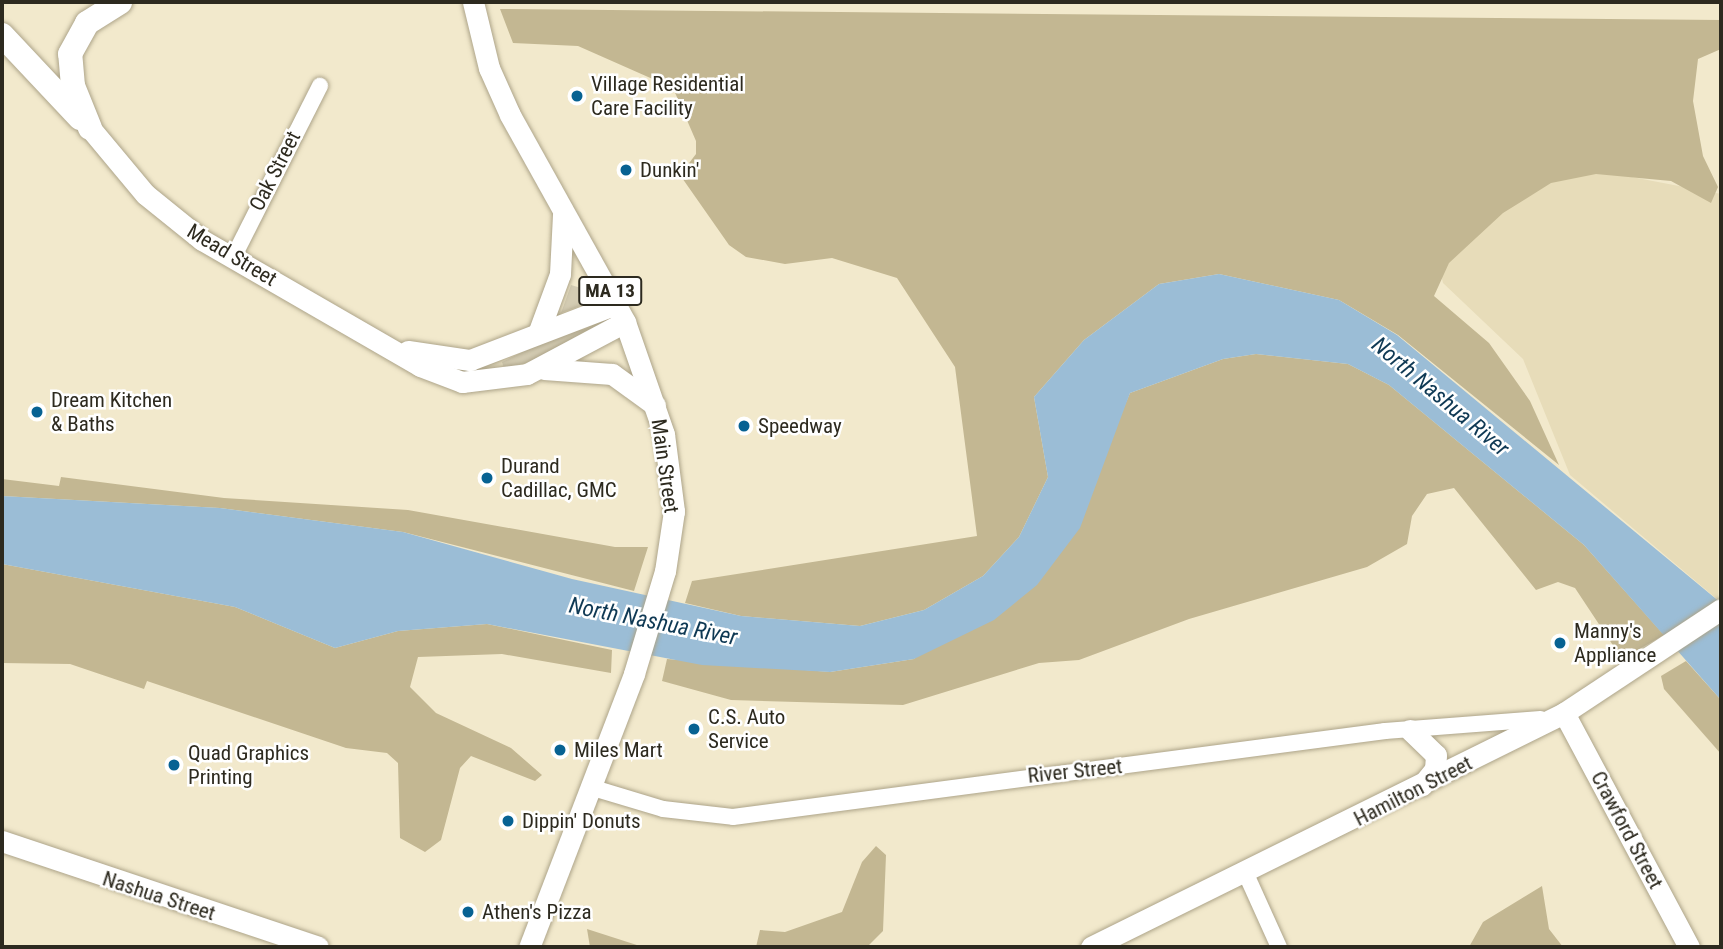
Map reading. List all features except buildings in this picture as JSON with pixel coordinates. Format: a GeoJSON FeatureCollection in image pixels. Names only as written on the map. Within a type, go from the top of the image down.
{"type":"FeatureCollection","features":[{"type":"Feature","properties":{"kind":"highway"},"geometry":{"type":"LineString","coordinates":[[90,128],[73,86],[70,54],[87,23],[120,2]]}},
{"type":"Feature","properties":{"kind":"highway"},"geometry":{"type":"LineString","coordinates":[[2,35],[90,128]]}},
{"type":"Feature","properties":{"kind":"main road","name":"Main Street"},"geometry":{"type":"LineString","coordinates":[[473,2],[479,32],[510,115],[621,313],[656,405],[674,511],[665,571],[634,674],[529,947]]}},
{"type":"Feature","properties":{"kind":"main road","name":"Mead Street"},"geometry":{"type":"LineString","coordinates":[[90,128],[163,211],[233,258],[399,349],[420,366],[462,382],[538,369],[621,313]]}},
{"type":"Feature","properties":{"kind":"main road"},"geometry":{"type":"LineString","coordinates":[[539,331],[560,274],[561,205]]}},
{"type":"Feature","properties":{"kind":"main road","name":"Mead Street"},"geometry":{"type":"LineString","coordinates":[[399,349],[470,360],[539,331],[621,313]]}},
{"type":"Feature","properties":{"kind":"main road"},"geometry":{"type":"LineString","coordinates":[[538,369],[612,374],[656,405]]}},
{"type":"Feature","properties":{"kind":"main road","name":"Hamilton Street"},"geometry":{"type":"LineString","coordinates":[[1091,947],[1415,791],[1564,713],[1721,609]]}},
{"type":"Feature","properties":{"kind":"main road","name":"Crawford Street"},"geometry":{"type":"LineString","coordinates":[[1564,713],[1689,947]]}},
{"type":"Feature","properties":{"kind":"main road"},"geometry":{"type":"LineString","coordinates":[[1410,730],[1431,745],[1436,760],[1415,791]]}},
{"type":"Feature","properties":{"kind":"main road","name":"Nashua Street"},"geometry":{"type":"LineString","coordinates":[[2,841],[318,947]]}},
{"type":"Feature","properties":{"kind":"street","name":"Oak Street"},"geometry":{"type":"LineString","coordinates":[[233,258],[320,86]]}},
{"type":"Feature","properties":{"kind":"street","name":"River Street"},"geometry":{"type":"LineString","coordinates":[[590,787],[663,809],[733,817],[926,786],[1564,713]]}},
{"type":"Feature","properties":{"kind":"street"},"geometry":{"type":"LineString","coordinates":[[1246,874],[1279,947]]}},
{"type":"Feature","properties":{"kind":"shaded area"},"geometry":{"type":"Polygon","coordinates":[[[500,9],[1721,20],[1721,49],[1698,59],[1693,101],[1703,156],[1718,187],[1711,203],[1671,181],[1596,174],[1551,183],[1503,213],[1449,263],[1434,296],[1489,343],[1530,401],[1559,465],[1398,335],[1339,300],[1219,274],[1159,284],[1084,340],[1034,397],[1048,477],[1019,537],[983,576],[924,610],[860,626],[741,616],[685,603],[692,581],[977,536],[955,367],[897,278],[832,258],[785,264],[746,257],[729,245],[680,175],[696,154],[696,141],[673,88],[578,46],[513,43],[500,9]]]}},
{"type":"Feature","properties":{"kind":"shaded area"},"geometry":{"type":"Polygon","coordinates":[[[1574,166],[1721,194],[1718,600],[1570,475],[1523,359],[1443,283],[1437,259],[1468,229],[1574,166]]]}},
{"type":"Feature","properties":{"kind":"shaded area"},"geometry":{"type":"Polygon","coordinates":[[[571,285],[581,288],[588,303],[561,313],[571,285]]]}},
{"type":"Feature","properties":{"kind":"shaded area"},"geometry":{"type":"Polygon","coordinates":[[[593,327],[531,362],[504,368],[502,362],[556,336],[593,327]]]}},
{"type":"Feature","properties":{"kind":"shaded area"},"geometry":{"type":"Polygon","coordinates":[[[1256,354],[1348,364],[1389,385],[1584,545],[1664,635],[1622,659],[1575,588],[1558,582],[1536,590],[1454,488],[1427,494],[1412,516],[1407,544],[1367,567],[1189,619],[1079,660],[1039,663],[903,705],[731,700],[662,681],[667,659],[830,672],[914,659],[1111,437],[1130,393],[1223,359],[1256,354]]]}},
{"type":"Feature","properties":{"kind":"shaded area"},"geometry":{"type":"Polygon","coordinates":[[[61,477],[224,498],[408,510],[615,547],[648,547],[634,591],[403,532],[220,508],[2,496],[2,479],[59,486],[61,477]]]}},
{"type":"Feature","properties":{"kind":"shaded area"},"geometry":{"type":"Polygon","coordinates":[[[2,564],[235,607],[335,648],[398,631],[487,624],[612,650],[611,673],[502,654],[418,657],[410,687],[436,713],[511,748],[542,775],[535,781],[471,756],[460,768],[441,840],[425,852],[400,838],[398,763],[387,753],[346,748],[147,681],[144,689],[70,664],[2,663],[2,564]]]}},
{"type":"Feature","properties":{"kind":"shaded area"},"geometry":{"type":"Polygon","coordinates":[[[1686,661],[1721,700],[1721,754],[1664,689],[1661,676],[1686,661]]]}},
{"type":"Feature","properties":{"kind":"shaded area"},"geometry":{"type":"Polygon","coordinates":[[[876,846],[886,855],[883,931],[867,947],[756,947],[760,930],[785,932],[842,912],[862,862],[876,846]]]}},
{"type":"Feature","properties":{"kind":"shaded area"},"geometry":{"type":"Polygon","coordinates":[[[1542,886],[1549,929],[1563,947],[1469,947],[1483,922],[1542,886]]]}},
{"type":"Feature","properties":{"kind":"shaded area"},"geometry":{"type":"Polygon","coordinates":[[[587,929],[643,947],[590,947],[587,929]]]}},
{"type":"Feature","properties":{"kind":"water","name":"North Nashua River"},"geometry":{"type":"Polygon","coordinates":[[[1219,274],[1339,300],[1397,335],[1721,603],[1721,700],[1584,545],[1389,385],[1348,364],[1256,354],[1223,359],[1130,393],[1080,528],[1037,585],[994,620],[914,659],[830,672],[702,665],[487,624],[398,631],[335,648],[235,607],[2,564],[2,496],[220,508],[403,532],[572,579],[741,616],[860,626],[924,610],[983,576],[1019,537],[1048,477],[1034,397],[1084,340],[1159,284],[1219,274]]]}},
{"type":"Feature","properties":{"kind":"place","name":"Village Residential Care Facility"},"geometry":{"type":"Point","coordinates":[577,96]}},
{"type":"Feature","properties":{"kind":"place","name":"Dunkin'"},"geometry":{"type":"Point","coordinates":[626,170]}},
{"type":"Feature","properties":{"kind":"place","name":"Dream Kitchen & Baths"},"geometry":{"type":"Point","coordinates":[37,412]}},
{"type":"Feature","properties":{"kind":"place","name":"Speedway"},"geometry":{"type":"Point","coordinates":[744,426]}},
{"type":"Feature","properties":{"kind":"place","name":"Durand Cadillac, GMC"},"geometry":{"type":"Point","coordinates":[487,478]}},
{"type":"Feature","properties":{"kind":"place","name":"Manny's Appliance"},"geometry":{"type":"Point","coordinates":[1560,643]}},
{"type":"Feature","properties":{"kind":"place","name":"C.S. Auto Service"},"geometry":{"type":"Point","coordinates":[694,729]}},
{"type":"Feature","properties":{"kind":"place","name":"Miles Mart"},"geometry":{"type":"Point","coordinates":[560,750]}},
{"type":"Feature","properties":{"kind":"place","name":"Quad Graphics Printing"},"geometry":{"type":"Point","coordinates":[174,765]}},
{"type":"Feature","properties":{"kind":"place","name":"Dippin' Donuts"},"geometry":{"type":"Point","coordinates":[508,821]}},
{"type":"Feature","properties":{"kind":"place","name":"Athen's Pizza"},"geometry":{"type":"Point","coordinates":[468,912]}}]}
